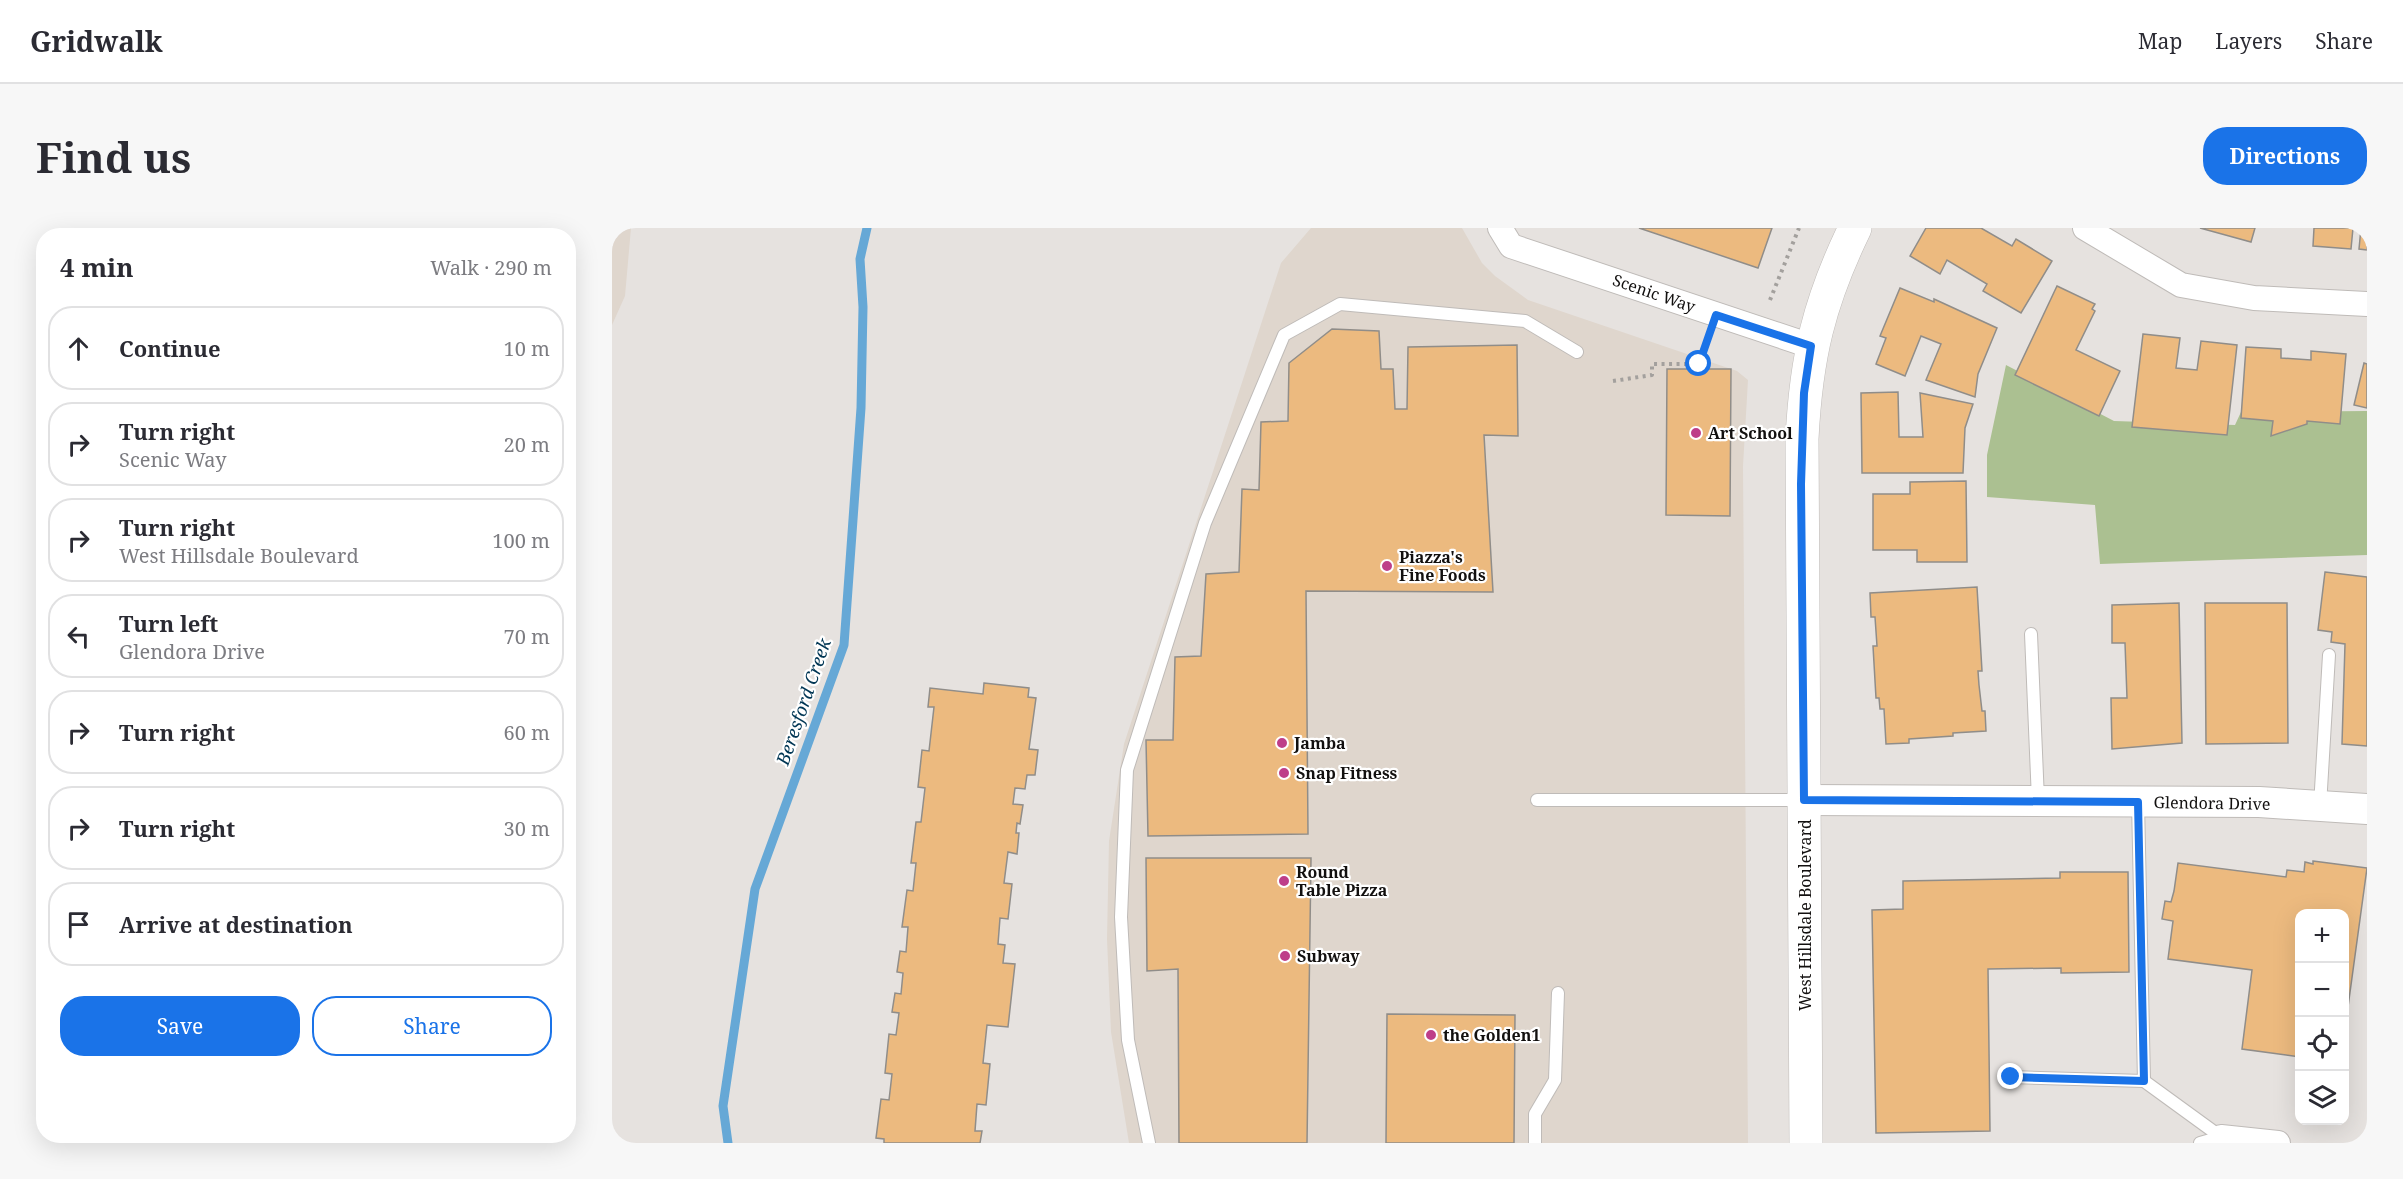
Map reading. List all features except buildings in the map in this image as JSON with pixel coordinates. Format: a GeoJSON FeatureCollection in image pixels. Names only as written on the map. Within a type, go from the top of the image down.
{"type":"FeatureCollection","features":[{"type":"Feature","properties":{"kind":"main road","name":"West Hillsdale Boulevard"},"geometry":{"type":"LineString","coordinates":[[1806,1143],[1801,473],[1804,393],[1811,346],[1838,262],[1855,228]]}},
{"type":"Feature","properties":{"kind":"street","name":"Scenic Way"},"geometry":{"type":"LineString","coordinates":[[1500,228],[1511,246],[1811,346]]}},
{"type":"Feature","properties":{"kind":"street"},"geometry":{"type":"LineString","coordinates":[[2085,228],[2181,285],[2254,298],[2367,304]]}},
{"type":"Feature","properties":{"kind":"street","name":"Glendora Drive"},"geometry":{"type":"LineString","coordinates":[[1804,800],[2259,802],[2367,809]]}},
{"type":"Feature","properties":{"kind":"street"},"geometry":{"type":"LineString","coordinates":[[2213,1141],[2278,1143]]}},
{"type":"Feature","properties":{"kind":"lane"},"geometry":{"type":"LineString","coordinates":[[1149,1143],[1128,1040],[1121,916],[1127,770],[1205,523],[1284,334],[1340,304],[1524,321],[1577,352]]}},
{"type":"Feature","properties":{"kind":"lane"},"geometry":{"type":"LineString","coordinates":[[2031,634],[2038,801]]}},
{"type":"Feature","properties":{"kind":"lane"},"geometry":{"type":"LineString","coordinates":[[2320,806],[2329,656]]}},
{"type":"Feature","properties":{"kind":"lane"},"geometry":{"type":"LineString","coordinates":[[1537,800],[1804,800]]}},
{"type":"Feature","properties":{"kind":"lane"},"geometry":{"type":"LineString","coordinates":[[2138,802],[2144,1081]]}},
{"type":"Feature","properties":{"kind":"lane"},"geometry":{"type":"LineString","coordinates":[[1535,1143],[1535,1114],[1555,1080],[1558,993]]}},
{"type":"Feature","properties":{"kind":"lane"},"geometry":{"type":"LineString","coordinates":[[2011,1077],[2144,1081],[2213,1141]]}},
{"type":"Feature","properties":{"kind":"path"},"geometry":{"type":"LineString","coordinates":[[1770,300],[1799,228]]}},
{"type":"Feature","properties":{"kind":"path"},"geometry":{"type":"LineString","coordinates":[[1613,381],[1652,375],[1652,364],[1699,364],[1716,315]]}},
{"type":"Feature","properties":{"kind":"shaded area"},"geometry":{"type":"Polygon","coordinates":[[[612,228],[631,228],[625,296],[612,325],[612,228]]]}},
{"type":"Feature","properties":{"kind":"shaded area"},"geometry":{"type":"Polygon","coordinates":[[[1311,228],[1462,228],[1482,263],[1495,276],[1528,300],[1737,371],[1748,380],[1743,466],[1748,1143],[1129,1143],[1111,1032],[1107,939],[1109,841],[1124,744],[1281,263],[1311,228]]]}},
{"type":"Feature","properties":{"kind":"green space"},"geometry":{"type":"Polygon","coordinates":[[[2006,365],[2114,421],[2235,425],[2241,412],[2367,411],[2367,555],[2100,564],[2095,505],[1987,497],[1987,455],[2006,365]]]}},
{"type":"Feature","properties":{"kind":"waterway","name":"Beresford Creek"},"geometry":{"type":"LineString","coordinates":[[728,1143],[723,1106],[755,889],[844,645],[861,408],[863,307],[860,259],[867,228]]}},
{"type":"Feature","properties":{"kind":"place","name":"Art School"},"geometry":{"type":"Point","coordinates":[1696,433]}},
{"type":"Feature","properties":{"kind":"place","name":"Piazza's Fine Foods"},"geometry":{"type":"Point","coordinates":[1387,566]}},
{"type":"Feature","properties":{"kind":"place","name":"Jamba"},"geometry":{"type":"Point","coordinates":[1282,743]}},
{"type":"Feature","properties":{"kind":"place","name":"Snap Fitness"},"geometry":{"type":"Point","coordinates":[1284,773]}},
{"type":"Feature","properties":{"kind":"place","name":"Round Table Pizza"},"geometry":{"type":"Point","coordinates":[1284,881]}},
{"type":"Feature","properties":{"kind":"place","name":"Subway"},"geometry":{"type":"Point","coordinates":[1285,956]}},
{"type":"Feature","properties":{"kind":"place","name":"the Golden1"},"geometry":{"type":"Point","coordinates":[1431,1035]}},
{"type":"Feature","properties":{"kind":"route"},"geometry":{"type":"LineString","coordinates":[[1699,364],[1716,315],[1811,346],[1804,393],[1801,484],[1804,800],[2138,802],[2144,1081],[2011,1077]]}}]}
